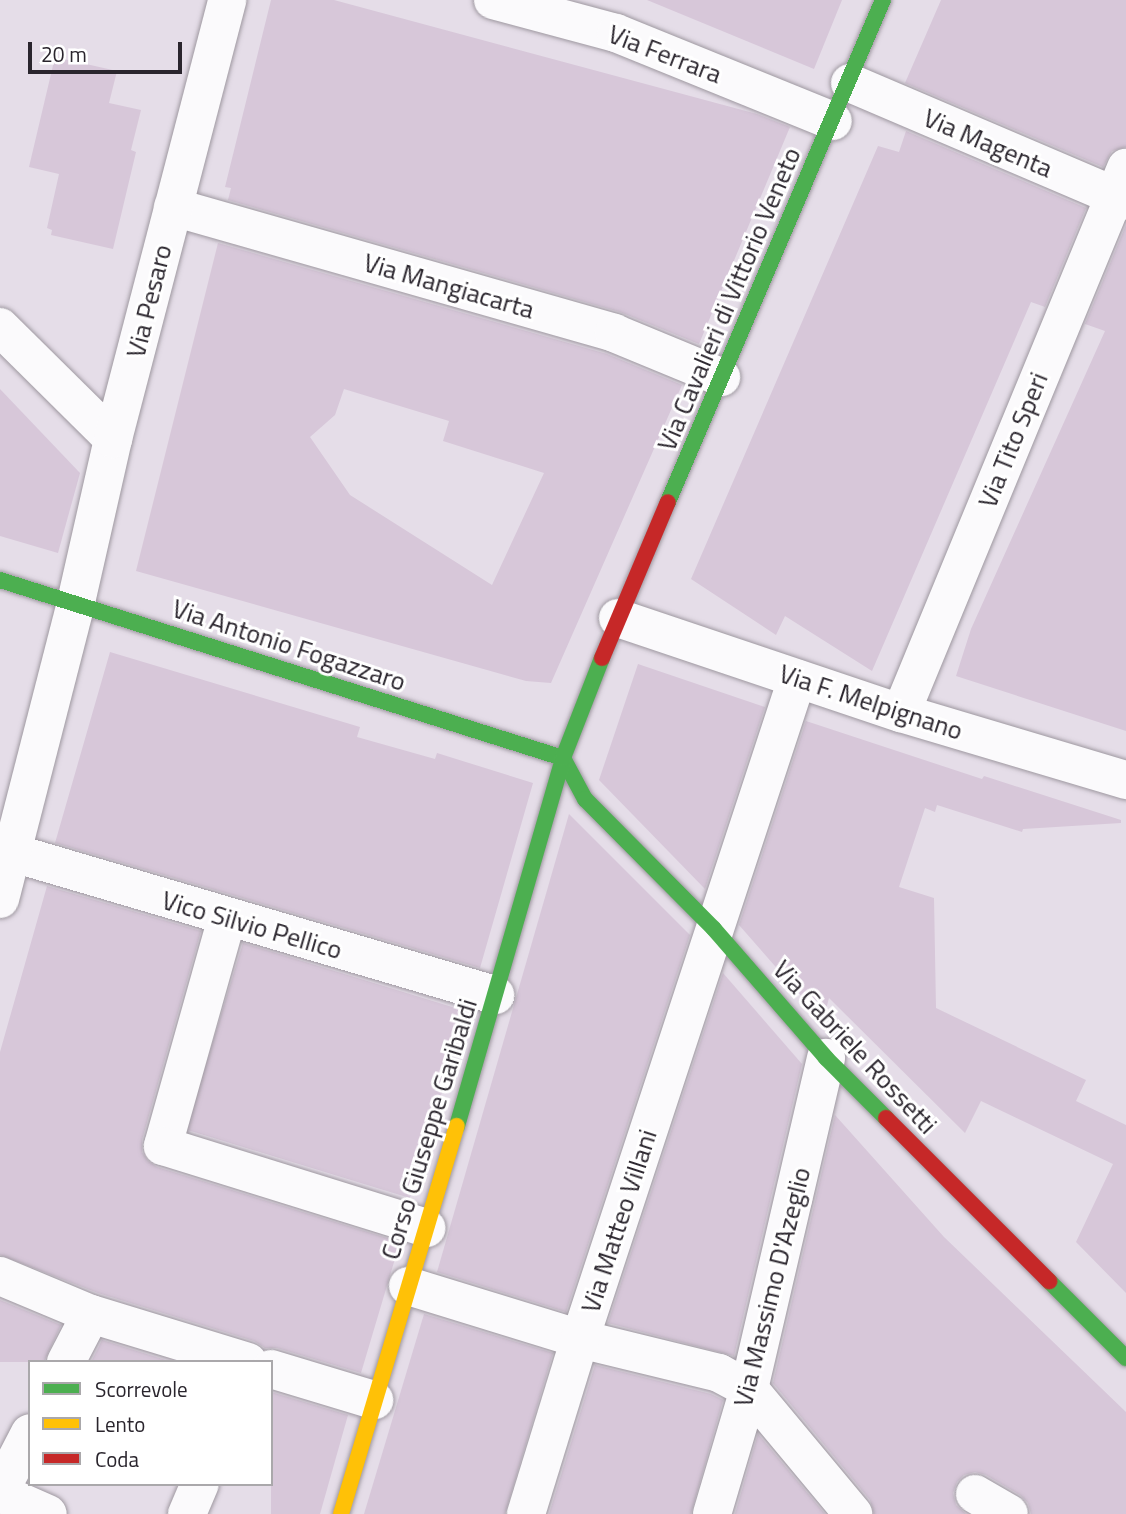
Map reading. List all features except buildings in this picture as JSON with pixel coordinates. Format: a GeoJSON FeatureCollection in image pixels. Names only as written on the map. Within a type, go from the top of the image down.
{"type":"FeatureCollection","features":[{"type":"Feature","properties":{"kind":"street","name":"Via Pesaro"},"geometry":{"type":"LineString","coordinates":[[0,899],[76,602],[113,439],[226,0]]}},
{"type":"Feature","properties":{"kind":"street","name":"Via Ferrara"},"geometry":{"type":"LineString","coordinates":[[494,0],[616,33],[833,121]]}},
{"type":"Feature","properties":{"kind":"street","name":"Via Cavalieri di Vittorio Veneto"},"geometry":{"type":"LineString","coordinates":[[563,758],[618,618],[850,83],[883,0]]}},
{"type":"Feature","properties":{"kind":"street","name":"Via Magenta"},"geometry":{"type":"LineString","coordinates":[[850,83],[1122,188]]}},
{"type":"Feature","properties":{"kind":"street","name":"Via Tito Speri"},"geometry":{"type":"LineString","coordinates":[[901,713],[1122,188]]}},
{"type":"Feature","properties":{"kind":"street","name":"Via Mangiacarta"},"geometry":{"type":"LineString","coordinates":[[173,206],[614,333],[721,377]]}},
{"type":"Feature","properties":{"kind":"street"},"geometry":{"type":"LineString","coordinates":[[0,327],[113,439]]}},
{"type":"Feature","properties":{"kind":"street","name":"Via Antonio Fogazzaro"},"geometry":{"type":"LineString","coordinates":[[0,580],[563,758]]}},
{"type":"Feature","properties":{"kind":"street","name":"Via F. Melpignano"},"geometry":{"type":"LineString","coordinates":[[618,618],[901,713],[1126,780]]}},
{"type":"Feature","properties":{"kind":"street","name":"Via Matteo Villani"},"geometry":{"type":"LineString","coordinates":[[526,1514],[580,1339],[797,679]]}},
{"type":"Feature","properties":{"kind":"street","name":"Via Gabriele Rossetti"},"geometry":{"type":"LineString","coordinates":[[563,758],[585,799],[714,929],[826,1058],[1126,1358]]}},
{"type":"Feature","properties":{"kind":"street","name":"Corso Giuseppe Garibaldi"},"geometry":{"type":"LineString","coordinates":[[341,1514],[563,758]]}},
{"type":"Feature","properties":{"kind":"street","name":"Vico Silvio Pellico"},"geometry":{"type":"LineString","coordinates":[[10,852],[495,995]]}},
{"type":"Feature","properties":{"kind":"street"},"geometry":{"type":"LineString","coordinates":[[227,918],[163,1146],[427,1228]]}},
{"type":"Feature","properties":{"kind":"street","name":"Via Massimo D'Azeglio"},"geometry":{"type":"LineString","coordinates":[[712,1514],[748,1389],[826,1058]]}},
{"type":"Feature","properties":{"kind":"street"},"geometry":{"type":"LineString","coordinates":[[0,1276],[91,1314],[241,1360]]}},
{"type":"Feature","properties":{"kind":"street"},"geometry":{"type":"LineString","coordinates":[[408,1286],[580,1339],[719,1373],[748,1389],[853,1514]]}},
{"type":"Feature","properties":{"kind":"street"},"geometry":{"type":"LineString","coordinates":[[67,1360],[91,1314]]}},
{"type":"Feature","properties":{"kind":"street"},"geometry":{"type":"LineString","coordinates":[[273,1370],[374,1400]]}},
{"type":"Feature","properties":{"kind":"street"},"geometry":{"type":"LineString","coordinates":[[28,1437],[0,1492],[48,1514]]}},
{"type":"Feature","properties":{"kind":"street"},"geometry":{"type":"LineString","coordinates":[[187,1514],[199,1486]]}},
{"type":"Feature","properties":{"kind":"street"},"geometry":{"type":"LineString","coordinates":[[975,1494],[1009,1514]]}},
{"type":"Feature","properties":{"kind":"traffic: fast"},"geometry":{"type":"LineString","coordinates":[[668,502],[883,0]]}},
{"type":"Feature","properties":{"kind":"traffic: fast"},"geometry":{"type":"LineString","coordinates":[[0,580],[563,758]]}},
{"type":"Feature","properties":{"kind":"traffic: fast"},"geometry":{"type":"LineString","coordinates":[[457,1126],[563,758],[602,658]]}},
{"type":"Feature","properties":{"kind":"traffic: fast"},"geometry":{"type":"LineString","coordinates":[[563,758],[585,799],[714,929],[826,1058],[886,1118]]}},
{"type":"Feature","properties":{"kind":"traffic: fast"},"geometry":{"type":"LineString","coordinates":[[1049,1281],[1126,1358]]}},
{"type":"Feature","properties":{"kind":"traffic: slow"},"geometry":{"type":"LineString","coordinates":[[341,1514],[457,1126]]}},
{"type":"Feature","properties":{"kind":"traffic: jam"},"geometry":{"type":"LineString","coordinates":[[602,658],[668,502]]}},
{"type":"Feature","properties":{"kind":"traffic: jam"},"geometry":{"type":"LineString","coordinates":[[886,1118],[1049,1281]]}}]}
